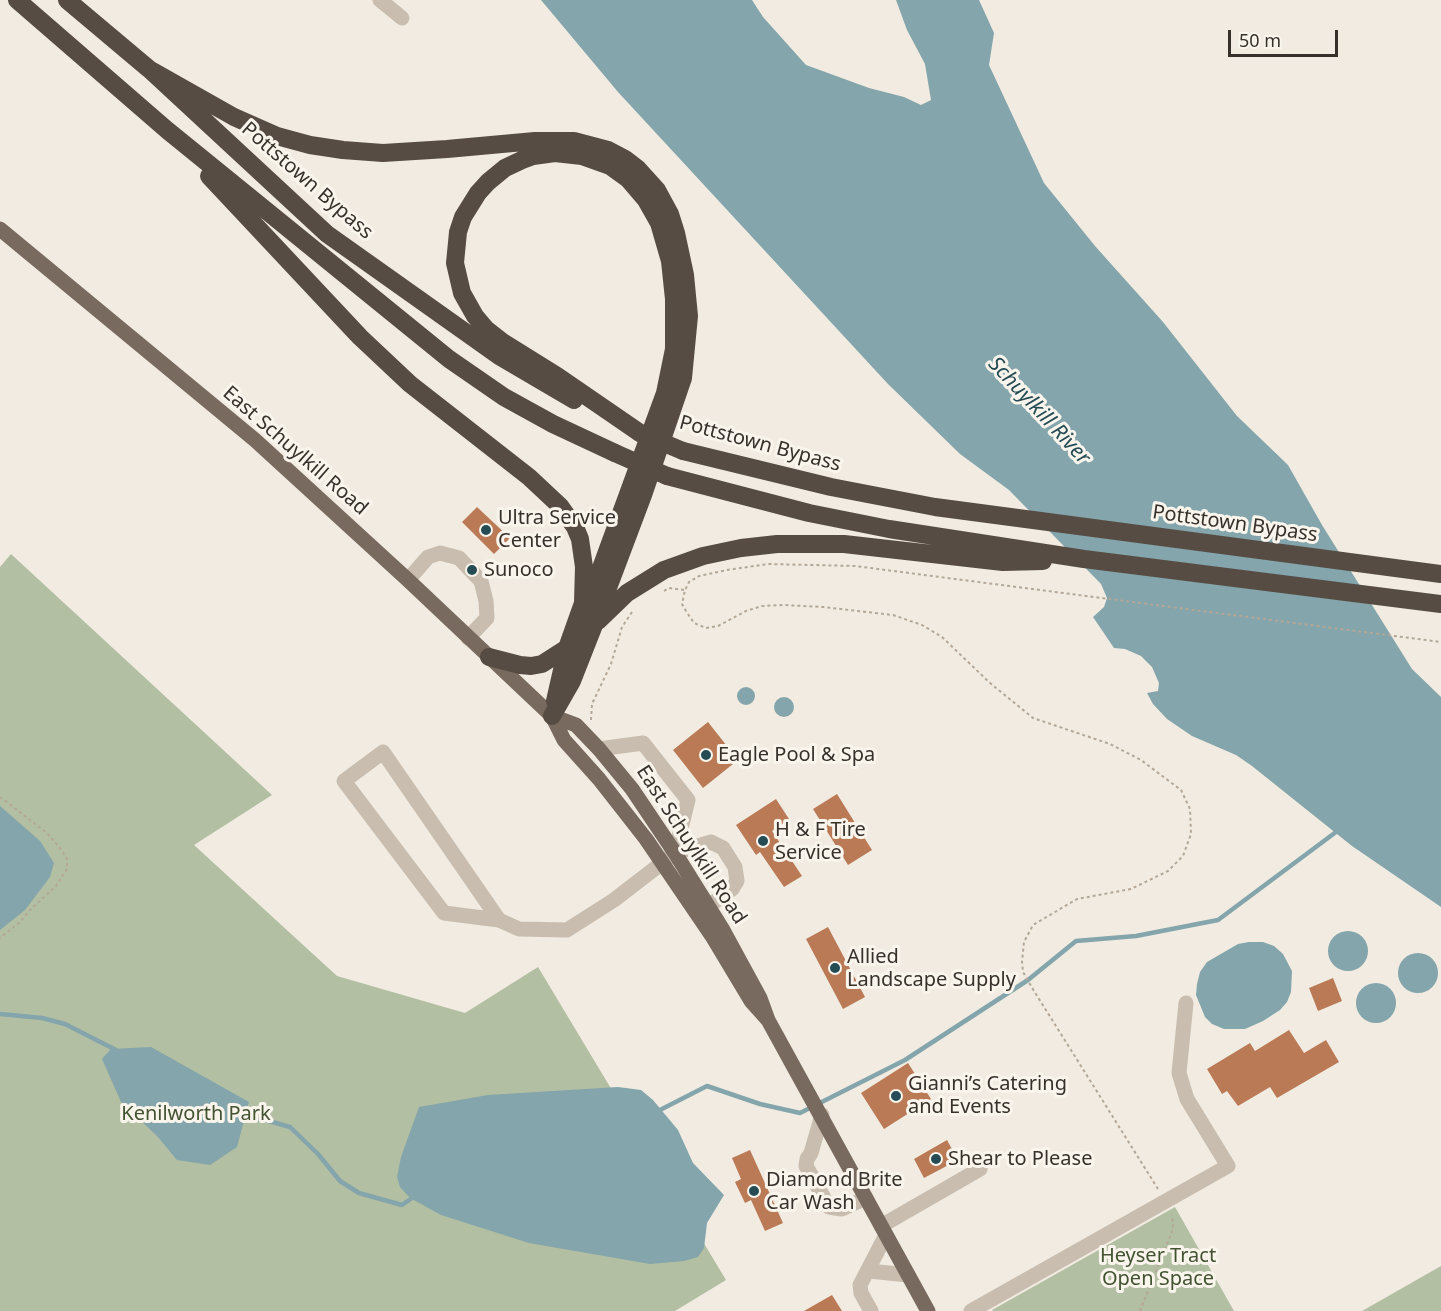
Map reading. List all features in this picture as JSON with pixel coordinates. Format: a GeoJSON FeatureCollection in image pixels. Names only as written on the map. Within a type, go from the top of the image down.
{"type":"FeatureCollection","features":[{"type":"Feature","properties":{"kind":"highway"},"geometry":{"type":"LineString","coordinates":[[18,0],[166,130],[449,359],[504,397],[553,424],[667,476],[809,513],[889,529],[1083,559],[1441,604]]}},
{"type":"Feature","properties":{"kind":"highway","name":"Pottstown Bypass"},"geometry":{"type":"LineString","coordinates":[[67,0],[149,69],[327,234],[499,356],[566,396],[640,433],[683,451],[831,487],[935,507],[1441,574]]}},
{"type":"Feature","properties":{"kind":"highway"},"geometry":{"type":"LineString","coordinates":[[149,69],[234,117],[277,136],[310,145],[383,153],[545,140],[574,141],[608,150],[625,159],[649,180],[670,214],[680,247],[688,301],[686,361],[683,378],[643,495],[594,625],[572,681],[552,717]]}},
{"type":"Feature","properties":{"kind":"highway"},"geometry":{"type":"LineString","coordinates":[[166,130],[360,338],[410,384],[529,477],[560,506],[575,527],[583,553],[585,580],[583,603],[567,648],[552,717]]}},
{"type":"Feature","properties":{"kind":"highway"},"geometry":{"type":"LineString","coordinates":[[583,603],[594,587],[665,393],[675,332],[673,282],[670,261],[659,223],[637,188],[620,172],[597,161],[570,154],[541,154],[522,160],[505,168],[488,182],[463,217],[458,232],[455,262],[462,293],[475,316],[495,335],[640,433]]}},
{"type":"Feature","properties":{"kind":"highway"},"geometry":{"type":"LineString","coordinates":[[594,625],[627,593],[664,570],[703,556],[741,548],[777,544],[844,544],[1003,562],[1083,559]]}},
{"type":"Feature","properties":{"kind":"highway"},"geometry":{"type":"LineString","coordinates":[[489,657],[531,666],[542,664],[567,648]]}},
{"type":"Feature","properties":{"kind":"main road","name":"East Schuylkill Road"},"geometry":{"type":"LineString","coordinates":[[0,229],[255,440],[408,580],[552,717],[564,740],[623,809],[703,910]]}},
{"type":"Feature","properties":{"kind":"main road","name":"East Schuylkill Road"},"geometry":{"type":"LineString","coordinates":[[552,717],[576,725],[594,744],[632,789],[675,853],[751,1001],[768,1020],[822,1115],[927,1311]]}},
{"type":"Feature","properties":{"kind":"street"},"geometry":{"type":"LineString","coordinates":[[380,0],[402,18]]}},
{"type":"Feature","properties":{"kind":"street"},"geometry":{"type":"LineString","coordinates":[[408,580],[428,557],[440,553],[459,558],[481,581],[486,601],[487,618],[468,638]]}},
{"type":"Feature","properties":{"kind":"street"},"geometry":{"type":"LineString","coordinates":[[594,744],[643,743],[688,800],[675,853]]}},
{"type":"Feature","properties":{"kind":"street"},"geometry":{"type":"LineString","coordinates":[[499,920],[383,752],[344,782],[444,913],[499,920],[519,929],[567,930],[614,900],[675,853],[711,842],[723,848],[735,867],[737,881],[732,889],[703,910]]}},
{"type":"Feature","properties":{"kind":"street"},"geometry":{"type":"LineString","coordinates":[[971,1311],[1228,1166],[1187,1099],[1179,1072],[1186,1003]]}},
{"type":"Feature","properties":{"kind":"street"},"geometry":{"type":"LineString","coordinates":[[822,1115],[806,1166],[829,1207],[842,1209],[866,1198]]}},
{"type":"Feature","properties":{"kind":"street"},"geometry":{"type":"LineString","coordinates":[[871,1311],[861,1293],[860,1285],[869,1271],[884,1230],[980,1169]]}},
{"type":"Feature","properties":{"kind":"street"},"geometry":{"type":"LineString","coordinates":[[869,1271],[908,1275]]}},
{"type":"Feature","properties":{"kind":"path"},"geometry":{"type":"LineString","coordinates":[[1140,1311],[1173,1229],[1173,1217],[1166,1201],[1034,991],[1023,972],[1022,962],[1024,942],[1033,925],[1077,899],[1131,889],[1168,872],[1183,856],[1191,834],[1190,809],[1181,790],[1141,760],[1110,744],[1033,718],[990,683],[942,637],[922,625],[893,615],[784,605],[754,608],[718,627],[706,628],[694,623],[682,604],[685,590],[690,582],[699,576],[768,564],[855,566],[1441,642]]}},
{"type":"Feature","properties":{"kind":"path"},"geometry":{"type":"LineString","coordinates":[[662,592],[669,588],[685,590]]}},
{"type":"Feature","properties":{"kind":"path"},"geometry":{"type":"LineString","coordinates":[[594,744],[592,704],[611,664],[622,627],[633,612]]}},
{"type":"Feature","properties":{"kind":"path"},"geometry":{"type":"LineString","coordinates":[[0,797],[47,833],[60,848],[66,860],[67,869],[56,886],[20,922],[0,938]]}},
{"type":"Feature","properties":{"kind":"green space","name":"Kenilworth Park"},"geometry":{"type":"Polygon","coordinates":[[[11,554],[272,795],[194,845],[337,976],[465,1013],[538,967],[726,1280],[675,1311],[0,1311],[0,567],[11,554]]]}},
{"type":"Feature","properties":{"kind":"green space","name":"Heyser Tract Open Space"},"geometry":{"type":"Polygon","coordinates":[[[1175,1207],[1234,1311],[992,1310],[1175,1207]]]}},
{"type":"Feature","properties":{"kind":"green space"},"geometry":{"type":"Polygon","coordinates":[[[1441,1266],[1441,1311],[1362,1311],[1441,1266]]]}},
{"type":"Feature","properties":{"kind":"water","name":"Schuylkill River"},"geometry":{"type":"Polygon","coordinates":[[[541,0],[752,0],[763,17],[806,65],[869,88],[904,97],[921,105],[931,100],[925,64],[907,30],[896,0],[979,0],[994,33],[989,65],[1044,183],[1095,246],[1163,322],[1237,416],[1288,465],[1322,525],[1412,669],[1441,697],[1441,907],[1352,846],[1236,755],[1192,736],[1167,719],[1153,704],[1147,693],[1158,691],[1159,683],[1152,667],[1141,656],[1125,649],[1114,648],[1093,617],[1104,607],[1107,598],[1101,584],[1009,490],[960,454],[888,384],[618,92],[541,0]]]}},
{"type":"Feature","properties":{"kind":"water"},"geometry":{"type":"Polygon","coordinates":[[[742,687],[750,687],[755,692],[753,703],[742,705],[737,700],[737,692],[742,687]]]}},
{"type":"Feature","properties":{"kind":"water"},"geometry":{"type":"Polygon","coordinates":[[[784,697],[791,700],[794,707],[791,714],[784,717],[777,714],[774,707],[777,700],[784,697]]]}},
{"type":"Feature","properties":{"kind":"water"},"geometry":{"type":"Polygon","coordinates":[[[0,806],[40,841],[54,863],[50,877],[25,910],[0,930],[0,806]]]}},
{"type":"Feature","properties":{"kind":"water"},"geometry":{"type":"Polygon","coordinates":[[[1348,931],[1356,932],[1362,937],[1367,943],[1367,959],[1362,965],[1356,970],[1348,971],[1340,970],[1334,965],[1329,959],[1328,951],[1329,943],[1334,937],[1340,932],[1348,931]]]}},
{"type":"Feature","properties":{"kind":"water"},"geometry":{"type":"Polygon","coordinates":[[[1263,942],[1274,946],[1283,954],[1292,971],[1291,992],[1287,1002],[1280,1010],[1263,1021],[1245,1029],[1224,1029],[1212,1024],[1205,1017],[1196,995],[1200,972],[1207,962],[1238,944],[1263,942]]]}},
{"type":"Feature","properties":{"kind":"water"},"geometry":{"type":"Polygon","coordinates":[[[1418,953],[1426,954],[1432,959],[1437,965],[1437,981],[1432,987],[1426,992],[1418,993],[1410,992],[1404,987],[1399,981],[1398,973],[1399,965],[1404,959],[1410,954],[1418,953]]]}},
{"type":"Feature","properties":{"kind":"water"},"geometry":{"type":"Polygon","coordinates":[[[1376,983],[1384,984],[1390,989],[1395,995],[1395,1011],[1390,1017],[1384,1022],[1376,1023],[1368,1022],[1362,1017],[1357,1011],[1356,1003],[1357,995],[1362,989],[1368,984],[1376,983]]]}},
{"type":"Feature","properties":{"kind":"water"},"geometry":{"type":"Polygon","coordinates":[[[151,1047],[249,1102],[237,1147],[210,1165],[177,1160],[157,1136],[121,1102],[102,1059],[111,1049],[151,1047]]]}},
{"type":"Feature","properties":{"kind":"water"},"geometry":{"type":"Polygon","coordinates":[[[618,1087],[641,1090],[653,1100],[678,1130],[693,1163],[724,1195],[707,1223],[704,1248],[698,1257],[684,1261],[650,1264],[529,1243],[441,1215],[410,1198],[400,1187],[397,1177],[401,1157],[419,1107],[488,1095],[618,1087]]]}},
{"type":"Feature","properties":{"kind":"building","name":"Ultra Service Center"},"geometry":{"type":"Polygon","coordinates":[[[477,507],[510,538],[494,554],[462,522],[477,507]]]}},
{"type":"Feature","properties":{"kind":"building","name":"Eagle Pool & Spa"},"geometry":{"type":"Polygon","coordinates":[[[708,722],[738,760],[703,788],[673,750],[708,722]]]}},
{"type":"Feature","properties":{"kind":"building"},"geometry":{"type":"Polygon","coordinates":[[[837,794],[872,850],[848,865],[813,809],[837,794]]]}},
{"type":"Feature","properties":{"kind":"building","name":"H & F Tire Service"},"geometry":{"type":"Polygon","coordinates":[[[776,799],[789,819],[772,831],[802,876],[784,887],[760,852],[756,855],[736,825],[776,799]]]}},
{"type":"Feature","properties":{"kind":"building","name":"Allied Landscape Supply"},"geometry":{"type":"Polygon","coordinates":[[[828,927],[865,997],[843,1009],[806,939],[828,927]]]}},
{"type":"Feature","properties":{"kind":"building"},"geometry":{"type":"Polygon","coordinates":[[[1333,978],[1342,1001],[1318,1011],[1309,988],[1333,978]]]}},
{"type":"Feature","properties":{"kind":"building"},"geometry":{"type":"Polygon","coordinates":[[[1289,1030],[1304,1053],[1326,1040],[1339,1062],[1277,1098],[1270,1087],[1238,1106],[1227,1091],[1222,1094],[1207,1069],[1250,1043],[1255,1051],[1289,1030]]]}},
{"type":"Feature","properties":{"kind":"building","name":"Gianni’s Catering and Events"},"geometry":{"type":"Polygon","coordinates":[[[908,1063],[931,1099],[884,1129],[861,1093],[908,1063]]]}},
{"type":"Feature","properties":{"kind":"building","name":"Shear to Please"},"geometry":{"type":"Polygon","coordinates":[[[947,1140],[958,1160],[924,1178],[914,1159],[947,1140]]]}},
{"type":"Feature","properties":{"kind":"building","name":"Diamond Brite Car Wash"},"geometry":{"type":"Polygon","coordinates":[[[750,1150],[783,1223],[765,1231],[751,1200],[745,1203],[735,1182],[741,1179],[732,1158],[750,1150]]]}},
{"type":"Feature","properties":{"kind":"building"},"geometry":{"type":"Polygon","coordinates":[[[832,1295],[842,1311],[804,1311],[832,1295]]]}},
{"type":"Feature","properties":{"kind":"waterway"},"geometry":{"type":"LineString","coordinates":[[658,1111],[707,1086],[760,1104],[800,1113],[905,1060],[1028,980],[1076,941],[1136,936],[1218,920],[1340,829]]}},
{"type":"Feature","properties":{"kind":"waterway"},"geometry":{"type":"LineString","coordinates":[[0,1014],[42,1018],[65,1024],[116,1050]]}},
{"type":"Feature","properties":{"kind":"waterway"},"geometry":{"type":"LineString","coordinates":[[241,1118],[269,1121],[290,1127],[318,1154],[340,1181],[359,1193],[402,1205],[415,1196]]}},
{"type":"Feature","properties":{"kind":"place","name":"Ultra Service Center"},"geometry":{"type":"Point","coordinates":[486,530]}},
{"type":"Feature","properties":{"kind":"place","name":"Sunoco"},"geometry":{"type":"Point","coordinates":[472,570]}},
{"type":"Feature","properties":{"kind":"place","name":"Eagle Pool & Spa"},"geometry":{"type":"Point","coordinates":[706,755]}},
{"type":"Feature","properties":{"kind":"place","name":"H & F Tire Service"},"geometry":{"type":"Point","coordinates":[763,841]}},
{"type":"Feature","properties":{"kind":"place","name":"Allied Landscape Supply"},"geometry":{"type":"Point","coordinates":[835,968]}},
{"type":"Feature","properties":{"kind":"place","name":"Gianni’s Catering and Events"},"geometry":{"type":"Point","coordinates":[896,1096]}},
{"type":"Feature","properties":{"kind":"place","name":"Shear to Please"},"geometry":{"type":"Point","coordinates":[936,1159]}},
{"type":"Feature","properties":{"kind":"place","name":"Diamond Brite Car Wash"},"geometry":{"type":"Point","coordinates":[754,1191]}}]}
